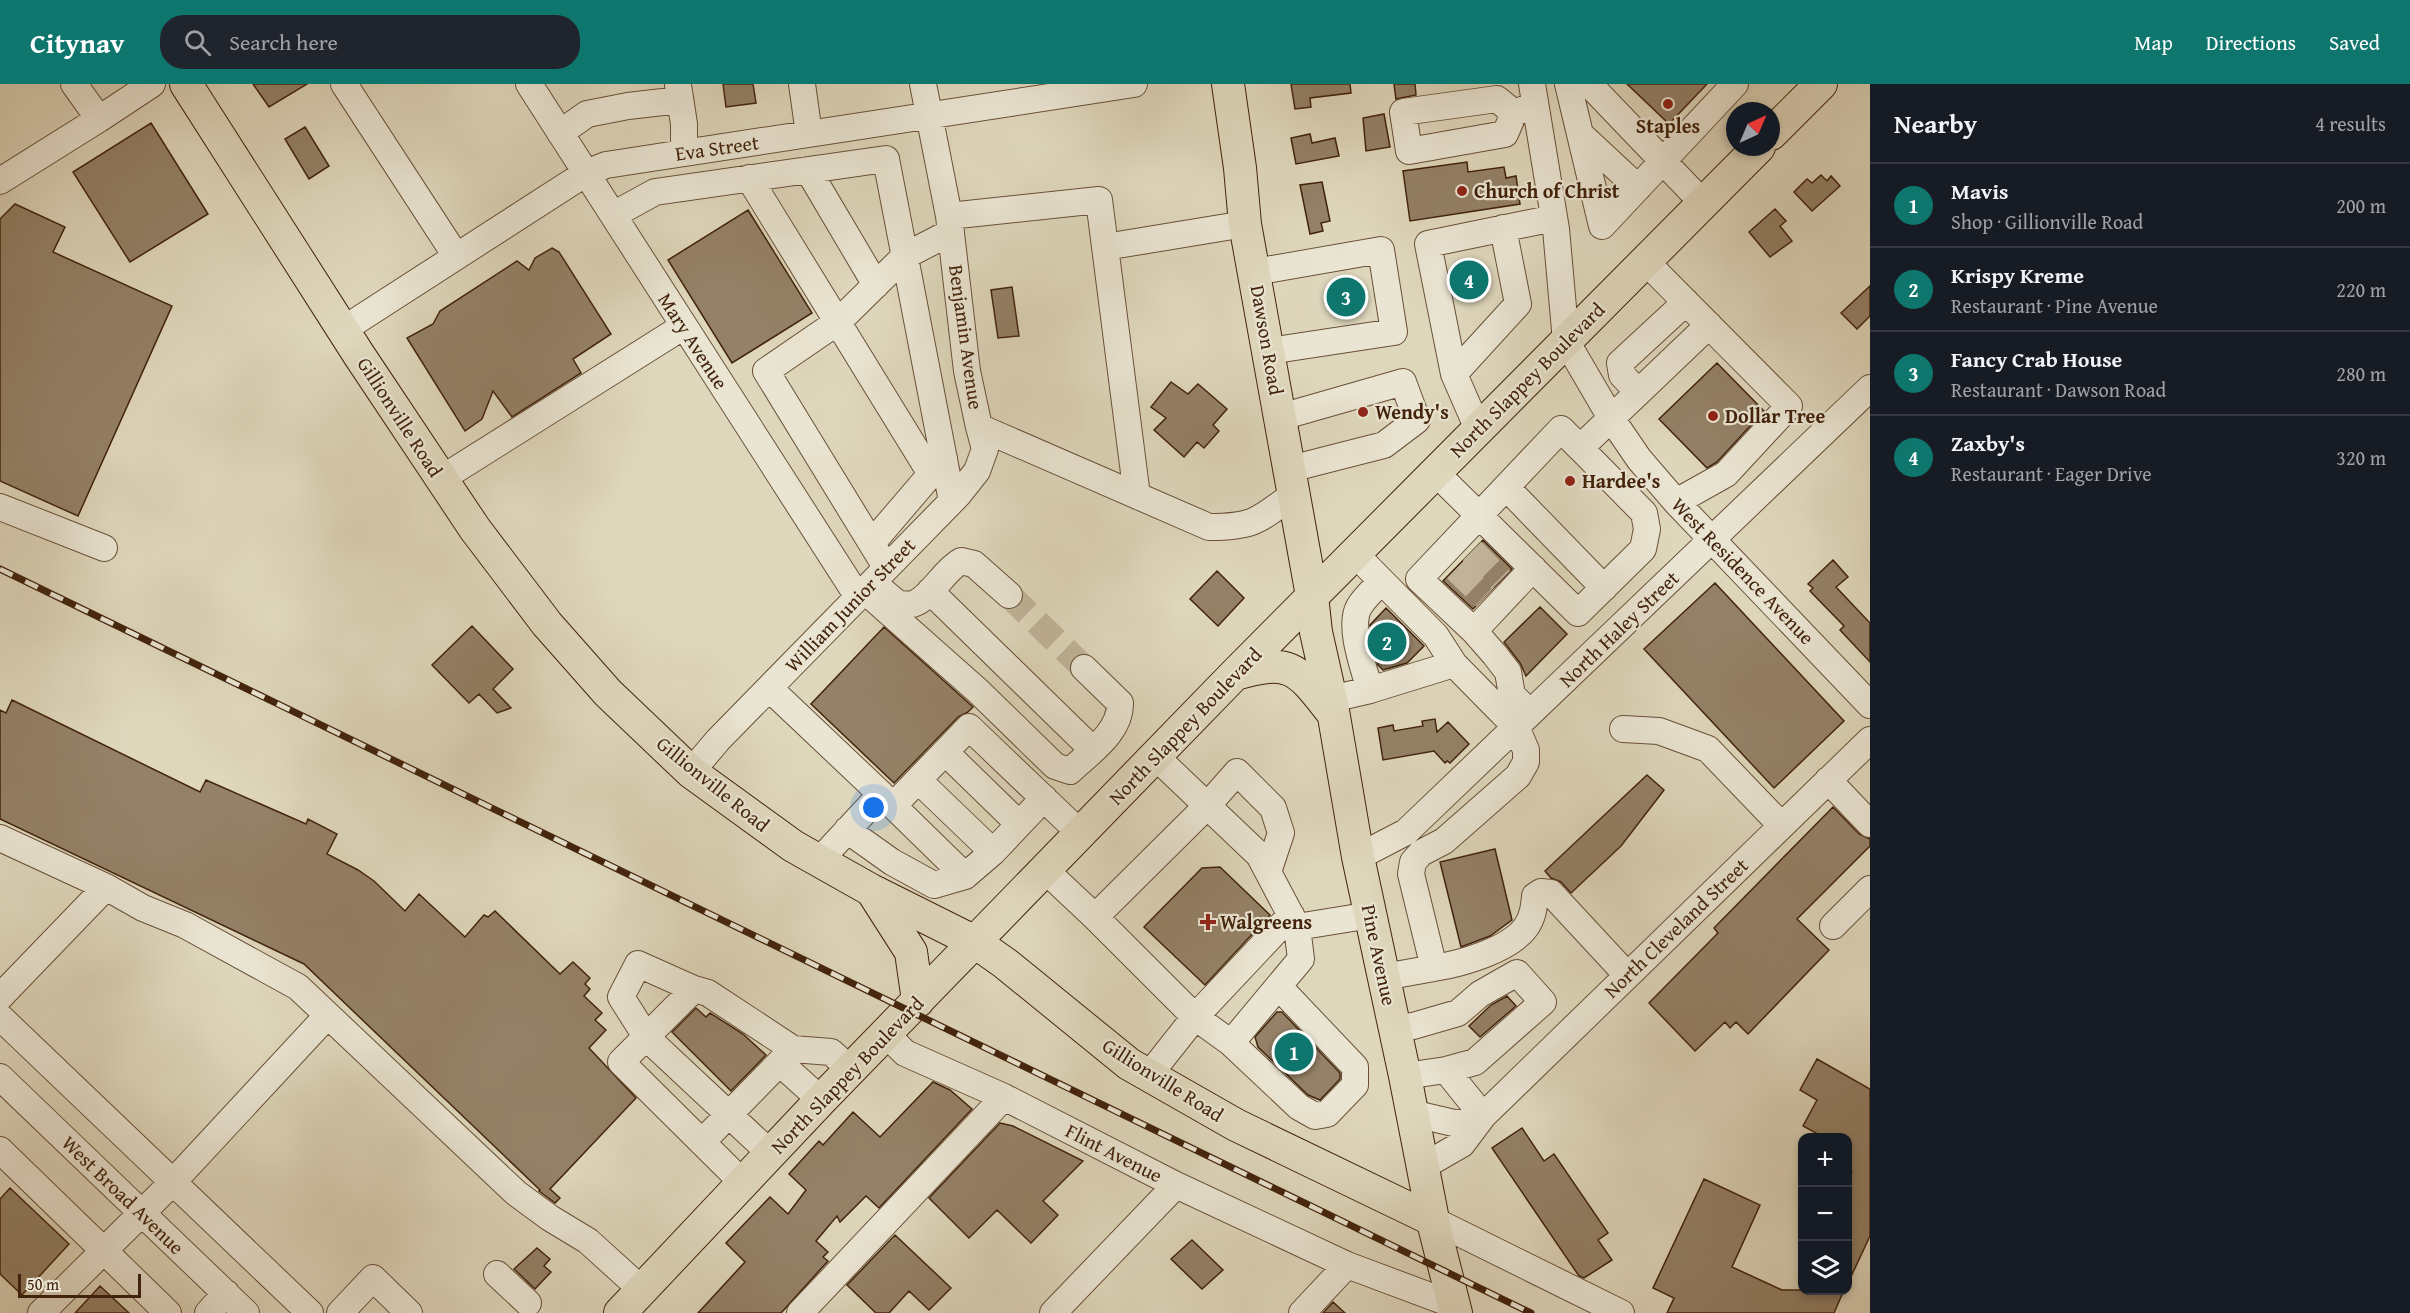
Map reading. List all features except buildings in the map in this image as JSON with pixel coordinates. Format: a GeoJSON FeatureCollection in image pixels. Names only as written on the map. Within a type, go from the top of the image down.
{"type":"FeatureCollection","features":[{"type":"Feature","properties":{"kind":"main road","name":"Gillionville Road"},"geometry":{"type":"LineString","coordinates":[[186,84],[344,328],[359,355],[475,529],[547,624],[608,693],[691,772],[769,831],[819,861],[975,942],[1129,1064],[1236,1125],[1433,1220]]}},
{"type":"Feature","properties":{"kind":"main road","name":"Dawson Road"},"geometry":{"type":"LineString","coordinates":[[1228,84],[1245,224],[1312,596]]}},
{"type":"Feature","properties":{"kind":"main road"},"geometry":{"type":"LineString","coordinates":[[1780,125],[1821,84]]}},
{"type":"Feature","properties":{"kind":"main road","name":"North Slappey Boulevard"},"geometry":{"type":"LineString","coordinates":[[620,1313],[821,1100],[1234,674],[1750,156]]}},
{"type":"Feature","properties":{"kind":"main road","name":"Pine Avenue"},"geometry":{"type":"LineString","coordinates":[[1312,596],[1316,632],[1332,706],[1358,857],[1433,1220],[1446,1310]]}},
{"type":"Feature","properties":{"kind":"main road"},"geometry":{"type":"LineString","coordinates":[[1234,674],[1272,666],[1293,670],[1332,706]]}},
{"type":"Feature","properties":{"kind":"main road"},"geometry":{"type":"LineString","coordinates":[[871,890],[910,952],[918,1001]]}},
{"type":"Feature","properties":{"kind":"street"},"geometry":{"type":"LineString","coordinates":[[74,84],[99,119]]}},
{"type":"Feature","properties":{"kind":"street"},"geometry":{"type":"LineString","coordinates":[[0,181],[152,84]]}},
{"type":"Feature","properties":{"kind":"street"},"geometry":{"type":"LineString","coordinates":[[344,84],[456,256]]}},
{"type":"Feature","properties":{"kind":"street","name":"Mary Avenue"},"geometry":{"type":"LineString","coordinates":[[529,84],[684,326],[870,584]]}},
{"type":"Feature","properties":{"kind":"street"},"geometry":{"type":"LineString","coordinates":[[801,84],[809,134]]}},
{"type":"Feature","properties":{"kind":"street","name":"Benjamin Avenue"},"geometry":{"type":"LineString","coordinates":[[923,84],[950,224],[967,371],[979,427],[1209,527],[1236,527],[1256,522],[1292,481]]}},
{"type":"Feature","properties":{"kind":"street","name":"Eva Street"},"geometry":{"type":"LineString","coordinates":[[344,328],[586,173],[606,165],[928,117],[1082,88],[1134,84]]}},
{"type":"Feature","properties":{"kind":"street"},"geometry":{"type":"LineString","coordinates":[[1568,84],[1602,226],[1735,84]]}},
{"type":"Feature","properties":{"kind":"street"},"geometry":{"type":"LineString","coordinates":[[1589,84],[1703,203]]}},
{"type":"Feature","properties":{"kind":"street"},"geometry":{"type":"LineString","coordinates":[[560,133],[587,114],[679,92],[684,124],[684,153]]}},
{"type":"Feature","properties":{"kind":"street"},"geometry":{"type":"LineString","coordinates":[[1527,101],[1554,218],[1566,341]]}},
{"type":"Feature","properties":{"kind":"street"},"geometry":{"type":"LineString","coordinates":[[1580,135],[1638,188]]}},
{"type":"Feature","properties":{"kind":"street"},"geometry":{"type":"LineString","coordinates":[[613,214],[655,192],[886,159],[905,256],[938,466],[872,543]]}},
{"type":"Feature","properties":{"kind":"street"},"geometry":{"type":"LineString","coordinates":[[808,170],[876,285]]}},
{"type":"Feature","properties":{"kind":"street"},"geometry":{"type":"LineString","coordinates":[[749,178],[839,321],[938,466],[952,501]]}},
{"type":"Feature","properties":{"kind":"street"},"geometry":{"type":"LineString","coordinates":[[1084,668],[1120,703],[1121,716],[1110,733],[1070,771],[1055,766],[870,584],[872,543],[766,371],[839,321],[905,256],[950,224],[1099,200],[1137,496]]}},
{"type":"Feature","properties":{"kind":"street"},"geometry":{"type":"LineString","coordinates":[[1478,429],[1454,374],[1428,244],[1554,218]]}},
{"type":"Feature","properties":{"kind":"street"},"geometry":{"type":"LineString","coordinates":[[1105,247],[1245,224]]}},
{"type":"Feature","properties":{"kind":"street"},"geometry":{"type":"LineString","coordinates":[[1454,374],[1518,304],[1503,228]]}},
{"type":"Feature","properties":{"kind":"street"},"geometry":{"type":"LineString","coordinates":[[1255,272],[1380,250],[1394,332],[1269,351]]}},
{"type":"Feature","properties":{"kind":"street"},"geometry":{"type":"LineString","coordinates":[[1645,261],[1789,406],[1726,474],[1676,502]]}},
{"type":"Feature","properties":{"kind":"street"},"geometry":{"type":"LineString","coordinates":[[1638,392],[1622,375],[1620,363],[1686,302]]}},
{"type":"Feature","properties":{"kind":"street"},"geometry":{"type":"LineString","coordinates":[[1580,448],[1708,325]]}},
{"type":"Feature","properties":{"kind":"street"},"geometry":{"type":"LineString","coordinates":[[441,478],[684,326]]}},
{"type":"Feature","properties":{"kind":"street","name":"West Residence Avenue"},"geometry":{"type":"LineString","coordinates":[[1566,341],[1611,418],[1639,459],[1676,502],[1870,705]]}},
{"type":"Feature","properties":{"kind":"street"},"geometry":{"type":"LineString","coordinates":[[1281,417],[1403,382],[1417,420],[1384,445],[1292,481]]}},
{"type":"Feature","properties":{"kind":"street","name":"North Haley Street"},"geometry":{"type":"LineString","coordinates":[[1358,857],[1406,832],[1870,388]]}},
{"type":"Feature","properties":{"kind":"street","name":"William Junior Street"},"geometry":{"type":"LineString","coordinates":[[691,772],[718,740],[952,501],[977,471],[985,449],[979,427]]}},
{"type":"Feature","properties":{"kind":"street"},"geometry":{"type":"LineString","coordinates":[[1434,968],[1411,874],[1413,862],[1421,853],[1444,842],[1518,776],[1526,762],[1526,750],[1523,720],[1512,695],[1508,672],[1474,630],[1419,579],[1457,553],[1479,516],[1562,429],[1644,513],[1647,529],[1643,549],[1578,613]]}},
{"type":"Feature","properties":{"kind":"street"},"geometry":{"type":"LineString","coordinates":[[1435,472],[1605,642]]}},
{"type":"Feature","properties":{"kind":"street"},"geometry":{"type":"LineString","coordinates":[[1506,487],[1604,588]]}},
{"type":"Feature","properties":{"kind":"street"},"geometry":{"type":"LineString","coordinates":[[0,507],[104,548]]}},
{"type":"Feature","properties":{"kind":"street"},"geometry":{"type":"LineString","coordinates":[[1354,553],[1436,636],[1454,664],[1523,720]]}},
{"type":"Feature","properties":{"kind":"street"},"geometry":{"type":"LineString","coordinates":[[870,584],[898,604],[913,604],[930,591],[950,567],[961,561],[974,564],[1009,596]]}},
{"type":"Feature","properties":{"kind":"street"},"geometry":{"type":"LineString","coordinates":[[1474,630],[1498,594],[1533,568]]}},
{"type":"Feature","properties":{"kind":"street"},"geometry":{"type":"LineString","coordinates":[[1387,587],[1395,605],[1423,635],[1429,645],[1429,653],[1410,678]]}},
{"type":"Feature","properties":{"kind":"street"},"geometry":{"type":"LineString","coordinates":[[1370,690],[1356,636],[1356,617],[1359,606],[1387,587]]}},
{"type":"Feature","properties":{"kind":"street"},"geometry":{"type":"LineString","coordinates":[[930,591],[1093,750]]}},
{"type":"Feature","properties":{"kind":"street"},"geometry":{"type":"LineString","coordinates":[[1332,706],[1370,690],[1454,664]]}},
{"type":"Feature","properties":{"kind":"street"},"geometry":{"type":"LineString","coordinates":[[769,688],[965,876]]}},
{"type":"Feature","properties":{"kind":"street"},"geometry":{"type":"LineString","coordinates":[[819,861],[847,830],[918,780],[969,727],[1080,833]]}},
{"type":"Feature","properties":{"kind":"street"},"geometry":{"type":"LineString","coordinates":[[1623,729],[1659,731],[1708,749],[1781,825]]}},
{"type":"Feature","properties":{"kind":"street","name":"North Cleveland Street"},"geometry":{"type":"LineString","coordinates":[[1422,1167],[1462,1144],[1483,1116],[1870,740]]}},
{"type":"Feature","properties":{"kind":"street"},"geometry":{"type":"LineString","coordinates":[[945,752],[1019,824]]}},
{"type":"Feature","properties":{"kind":"street"},"geometry":{"type":"LineString","coordinates":[[1155,756],[1259,855],[1294,921],[1301,958],[1231,1043]]}},
{"type":"Feature","properties":{"kind":"street"},"geometry":{"type":"LineString","coordinates":[[1095,917],[1207,806],[1237,772],[1273,808],[1281,833],[1268,872]]}},
{"type":"Feature","properties":{"kind":"street"},"geometry":{"type":"LineString","coordinates":[[918,780],[993,852]]}},
{"type":"Feature","properties":{"kind":"street"},"geometry":{"type":"LineString","coordinates":[[1828,780],[1870,824]]}},
{"type":"Feature","properties":{"kind":"street"},"geometry":{"type":"LineString","coordinates":[[847,830],[892,862],[934,885],[965,876],[993,852],[1044,798]]}},
{"type":"Feature","properties":{"kind":"street"},"geometry":{"type":"LineString","coordinates":[[1406,832],[1421,853]]}},
{"type":"Feature","properties":{"kind":"street"},"geometry":{"type":"LineString","coordinates":[[0,838],[106,887],[143,908],[185,925],[298,987],[516,1193],[588,1242],[642,1290]]}},
{"type":"Feature","properties":{"kind":"street"},"geometry":{"type":"LineString","coordinates":[[1045,870],[1195,1017],[1231,1043],[1299,1107],[1315,1116],[1328,1113],[1355,1085],[1355,1067],[1279,987]]}},
{"type":"Feature","properties":{"kind":"street"},"geometry":{"type":"LineString","coordinates":[[0,997],[106,887]]}},
{"type":"Feature","properties":{"kind":"street"},"geometry":{"type":"LineString","coordinates":[[1833,926],[1870,889]]}},
{"type":"Feature","properties":{"kind":"street"},"geometry":{"type":"LineString","coordinates":[[1384,977],[1459,964],[1518,936],[1527,927],[1533,914],[1535,896],[1541,892],[1551,893],[1627,975]]}},
{"type":"Feature","properties":{"kind":"street"},"geometry":{"type":"LineString","coordinates":[[1149,1075],[1195,1017],[1294,921],[1371,915]]}},
{"type":"Feature","properties":{"kind":"street"},"geometry":{"type":"LineString","coordinates":[[771,1154],[647,1038],[621,997],[638,964],[708,993],[786,1056],[821,1100]]}},
{"type":"Feature","properties":{"kind":"street"},"geometry":{"type":"LineString","coordinates":[[1394,1028],[1478,1004],[1517,973],[1543,1002],[1475,1062],[1446,1070],[1405,1076]]}},
{"type":"Feature","properties":{"kind":"street"},"geometry":{"type":"LineString","coordinates":[[694,989],[621,1062],[743,1183]]}},
{"type":"Feature","properties":{"kind":"street"},"geometry":{"type":"LineString","coordinates":[[1532,1011],[1560,1040]]}},
{"type":"Feature","properties":{"kind":"street"},"geometry":{"type":"LineString","coordinates":[[41,1313],[173,1182],[327,1016]]}},
{"type":"Feature","properties":{"kind":"street"},"geometry":{"type":"LineString","coordinates":[[0,1017],[310,1313]]}},
{"type":"Feature","properties":{"kind":"street","name":"Flint Avenue"},"geometry":{"type":"LineString","coordinates":[[886,1034],[905,1053],[1004,1097],[1176,1185],[1446,1310]]}},
{"type":"Feature","properties":{"kind":"street"},"geometry":{"type":"LineString","coordinates":[[702,1142],[786,1056],[831,1052],[851,1070]]}},
{"type":"Feature","properties":{"kind":"street"},"geometry":{"type":"LineString","coordinates":[[1411,1113],[1458,1124],[1483,1116],[1446,1070]]}},
{"type":"Feature","properties":{"kind":"street","name":"West Broad Avenue"},"geometry":{"type":"LineString","coordinates":[[0,1077],[246,1313]]}},
{"type":"Feature","properties":{"kind":"street"},"geometry":{"type":"LineString","coordinates":[[800,1313],[1004,1097]]}},
{"type":"Feature","properties":{"kind":"street"},"geometry":{"type":"LineString","coordinates":[[0,1150],[168,1313]]}},
{"type":"Feature","properties":{"kind":"street"},"geometry":{"type":"LineString","coordinates":[[1053,1313],[1176,1185]]}},
{"type":"Feature","properties":{"kind":"street"},"geometry":{"type":"LineString","coordinates":[[1433,1220],[1621,1313]]}},
{"type":"Feature","properties":{"kind":"street"},"geometry":{"type":"LineString","coordinates":[[1302,1313],[1347,1265]]}},
{"type":"Feature","properties":{"kind":"street"},"geometry":{"type":"LineString","coordinates":[[497,1274],[528,1304]]}},
{"type":"Feature","properties":{"kind":"street"},"geometry":{"type":"LineString","coordinates":[[340,1313],[373,1278],[409,1313]]}},
{"type":"Feature","properties":{"kind":"street"},"geometry":{"type":"LineString","coordinates":[[208,1313],[226,1293]]}},
{"type":"Feature","properties":{"kind":"tunnel"},"geometry":{"type":"LineString","coordinates":[[1472,551],[1501,580]]}},
{"type":"Feature","properties":{"kind":"tunnel"},"geometry":{"type":"LineString","coordinates":[[1456,569],[1485,597]]}},
{"type":"Feature","properties":{"kind":"tunnel"},"geometry":{"type":"LineString","coordinates":[[1009,595],[1084,668]]}},
{"type":"Feature","properties":{"kind":"railway"},"geometry":{"type":"LineString","coordinates":[[0,569],[1531,1313]]}},
{"type":"Feature","properties":{"kind":"place","name":"Staples"},"geometry":{"type":"Point","coordinates":[1668,104]}},
{"type":"Feature","properties":{"kind":"place","name":"Church of Christ"},"geometry":{"type":"Point","coordinates":[1462,191]}},
{"type":"Feature","properties":{"kind":"place","name":"Zaxby's"},"geometry":{"type":"Point","coordinates":[1469,280]}},
{"type":"Feature","properties":{"kind":"place","name":"Fancy Crab House"},"geometry":{"type":"Point","coordinates":[1346,297]}},
{"type":"Feature","properties":{"kind":"place","name":"Wendy's"},"geometry":{"type":"Point","coordinates":[1363,412]}},
{"type":"Feature","properties":{"kind":"place","name":"Dollar Tree"},"geometry":{"type":"Point","coordinates":[1713,416]}},
{"type":"Feature","properties":{"kind":"place","name":"Hardee's"},"geometry":{"type":"Point","coordinates":[1570,481]}},
{"type":"Feature","properties":{"kind":"place","name":"Krispy Kreme"},"geometry":{"type":"Point","coordinates":[1387,642]}},
{"type":"Feature","properties":{"kind":"place","name":"Walgreens"},"geometry":{"type":"Point","coordinates":[1208,922]}},
{"type":"Feature","properties":{"kind":"place","name":"Mavis"},"geometry":{"type":"Point","coordinates":[1294,1052]}}]}
